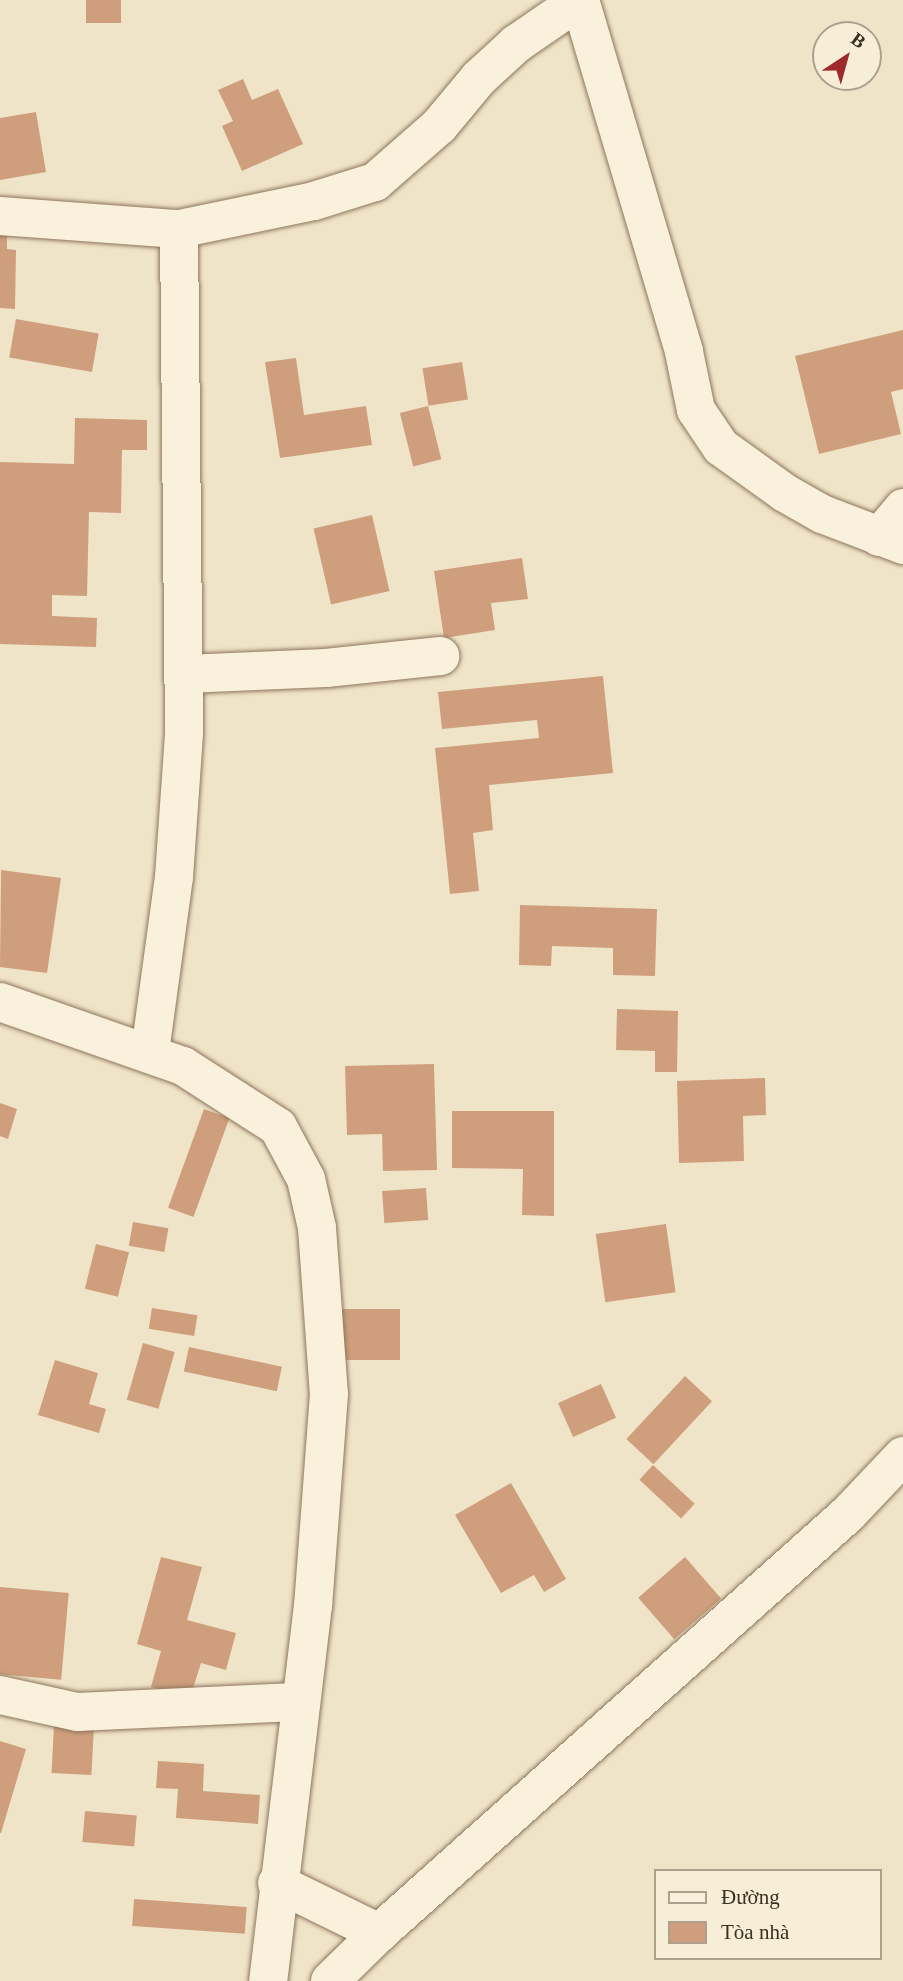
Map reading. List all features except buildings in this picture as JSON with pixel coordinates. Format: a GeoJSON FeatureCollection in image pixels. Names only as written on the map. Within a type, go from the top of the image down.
{"type":"FeatureCollection","features":[{"type":"Feature","properties":{"kind":"street"},"geometry":{"type":"LineString","coordinates":[[0,216],[179,229],[314,201],[375,183],[439,125],[479,78],[516,44],[580,0],[684,352],[696,410],[721,447],[785,493],[891,541],[903,508]]}},
{"type":"Feature","properties":{"kind":"street"},"geometry":{"type":"LineString","coordinates":[[150,1052],[174,877],[186,674],[179,229]]}},
{"type":"Feature","properties":{"kind":"street"},"geometry":{"type":"LineString","coordinates":[[186,674],[326,668],[440,656]]}},
{"type":"Feature","properties":{"kind":"street"},"geometry":{"type":"LineString","coordinates":[[0,1002],[150,1052],[183,1066],[278,1127],[306,1179],[314,1216],[329,1394],[300,1702],[277,1883],[268,1981]]}},
{"type":"Feature","properties":{"kind":"street"},"geometry":{"type":"LineString","coordinates":[[330,1981],[379,1933],[668,1678],[848,1514],[903,1456]]}},
{"type":"Feature","properties":{"kind":"street"},"geometry":{"type":"LineString","coordinates":[[0,1695],[77,1712],[300,1702]]}},
{"type":"Feature","properties":{"kind":"street"},"geometry":{"type":"LineString","coordinates":[[277,1883],[379,1933]]}}]}
